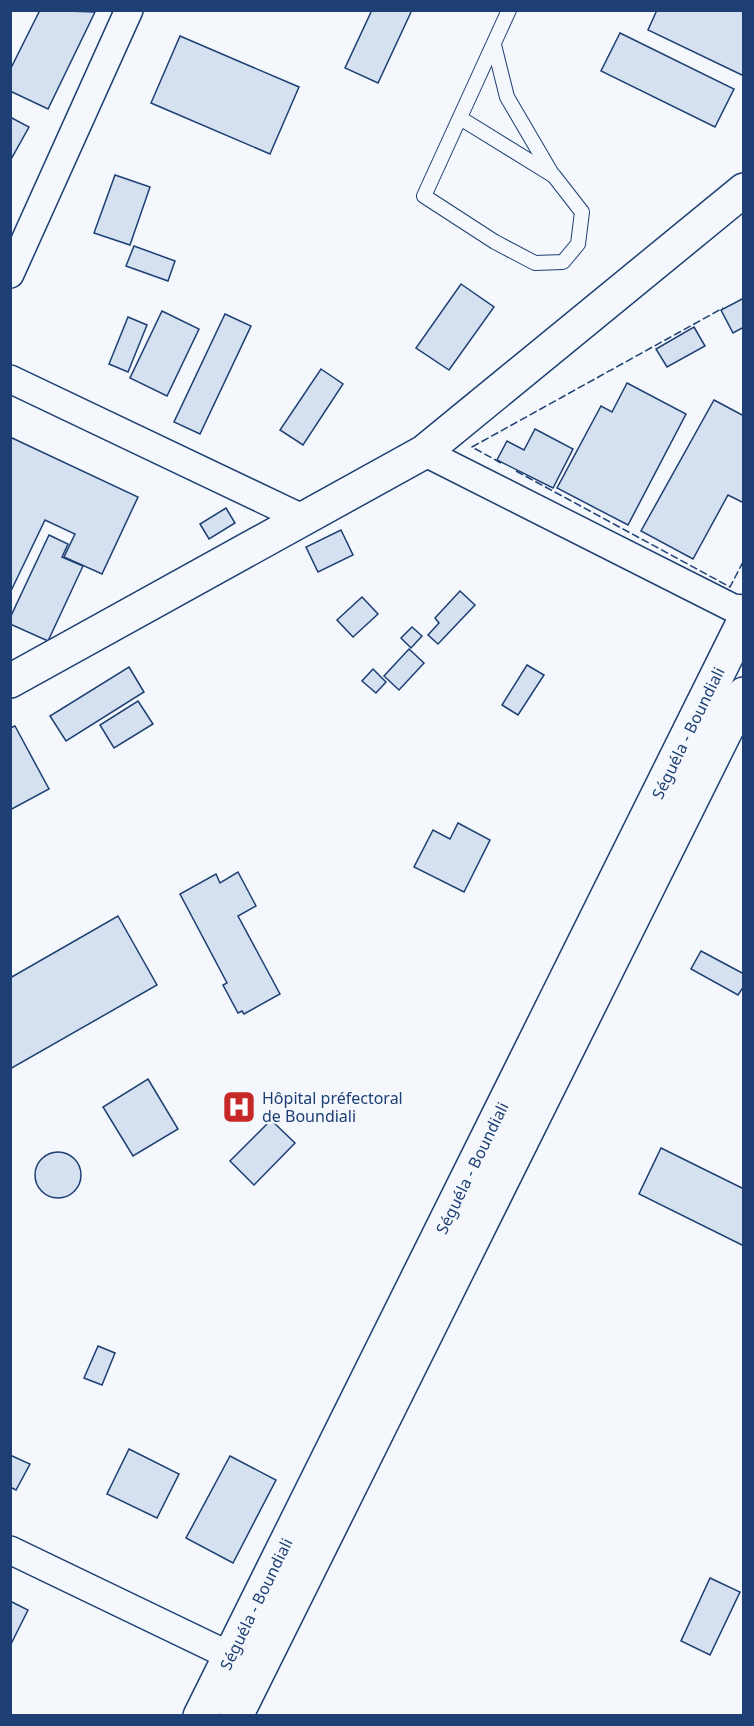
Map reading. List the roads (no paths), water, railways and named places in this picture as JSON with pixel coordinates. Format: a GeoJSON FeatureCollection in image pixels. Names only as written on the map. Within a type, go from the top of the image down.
{"type":"FeatureCollection","features":[{"type":"Feature","properties":{"kind":"main road"},"geometry":{"type":"LineString","coordinates":[[10,681],[424,452],[744,190]]}},
{"type":"Feature","properties":{"kind":"main road","name":"Séguéla - Boundiali"},"geometry":{"type":"LineString","coordinates":[[236,1716],[245,1663],[744,621]]}},
{"type":"Feature","properties":{"kind":"main road","name":"Séguéla - Boundiali"},"geometry":{"type":"LineString","coordinates":[[200,1716],[245,1663],[744,694]]}},
{"type":"Feature","properties":{"kind":"street"},"geometry":{"type":"LineString","coordinates":[[10,274],[129,10]]}},
{"type":"Feature","properties":{"kind":"street"},"geometry":{"type":"LineString","coordinates":[[10,379],[304,519]]}},
{"type":"Feature","properties":{"kind":"street"},"geometry":{"type":"LineString","coordinates":[[424,452],[733,608],[744,609]]}},
{"type":"Feature","properties":{"kind":"street"},"geometry":{"type":"LineString","coordinates":[[10,1550],[245,1663]]}},
{"type":"Feature","properties":{"kind":"lane"},"geometry":{"type":"LineString","coordinates":[[494,45],[507,97],[554,176],[582,212],[578,244],[563,262],[535,263],[495,242],[424,196],[509,10]]}},
{"type":"Feature","properties":{"kind":"lane"},"geometry":{"type":"LineString","coordinates":[[460,118],[554,176]]}},
{"type":"Feature","properties":{"kind":"place","name":"Hôpital préfectoral de Boundiali"},"geometry":{"type":"Point","coordinates":[239,1107]}}]}
